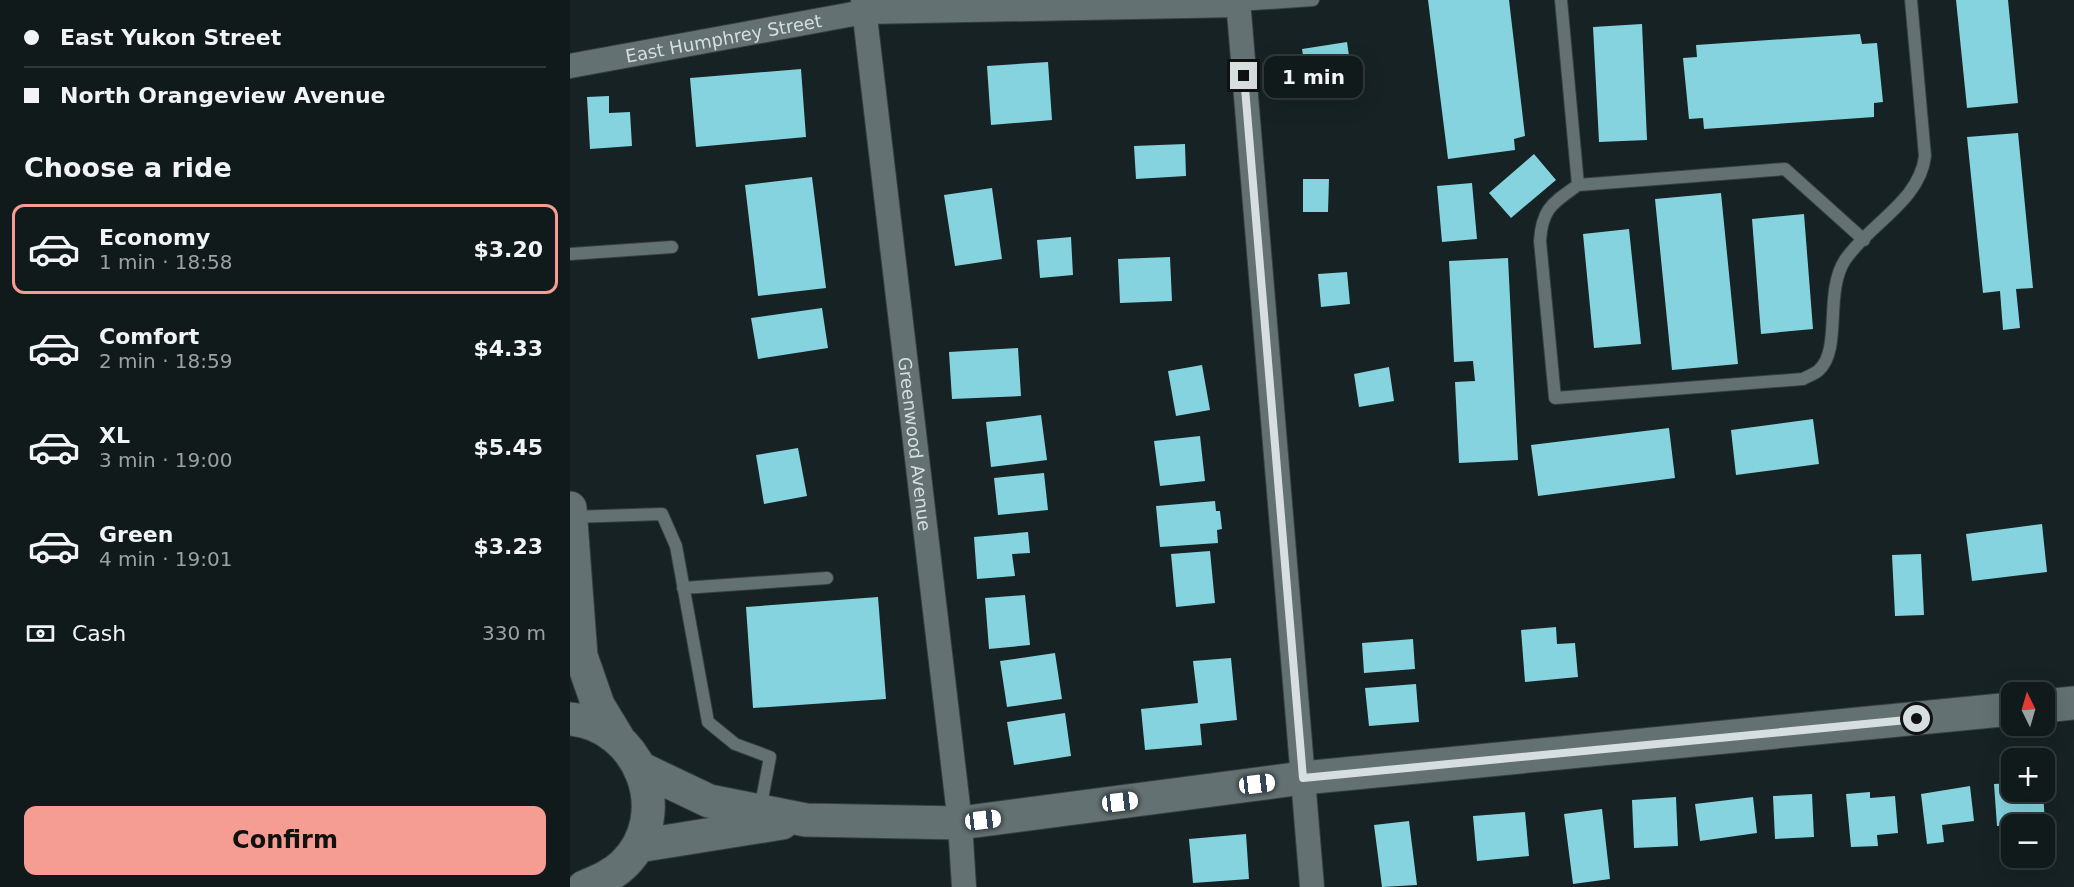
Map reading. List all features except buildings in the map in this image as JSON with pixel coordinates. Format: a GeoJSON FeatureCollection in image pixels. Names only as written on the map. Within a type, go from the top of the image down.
{"type":"FeatureCollection","features":[{"type":"Feature","properties":{"kind":"street","name":"East Humphrey Street"},"geometry":{"type":"LineString","coordinates":[[570,66],[864,6],[1238,3]]}},
{"type":"Feature","properties":{"kind":"street"},"geometry":{"type":"LineString","coordinates":[[1238,3],[1312,887]]}},
{"type":"Feature","properties":{"kind":"street","name":"Greenwood Avenue"},"geometry":{"type":"LineString","coordinates":[[864,6],[960,822],[964,887]]}},
{"type":"Feature","properties":{"kind":"street"},"geometry":{"type":"LineString","coordinates":[[570,508],[581,656],[598,705],[618,738],[642,769],[708,801],[806,819],[960,822],[1303,778],[2001,711]]}},
{"type":"Feature","properties":{"kind":"street"},"geometry":{"type":"LineString","coordinates":[[2055,705],[2074,704]]}},
{"type":"Feature","properties":{"kind":"street"},"geometry":{"type":"LineString","coordinates":[[570,719],[600,727],[618,738]]}},
{"type":"Feature","properties":{"kind":"street"},"geometry":{"type":"LineString","coordinates":[[597,884],[624,864],[638,846],[649,808],[642,769]]}},
{"type":"Feature","properties":{"kind":"street"},"geometry":{"type":"LineString","coordinates":[[638,846],[806,819]]}},
{"type":"Feature","properties":{"kind":"lane"},"geometry":{"type":"LineString","coordinates":[[1238,3],[1313,0]]}},
{"type":"Feature","properties":{"kind":"lane"},"geometry":{"type":"LineString","coordinates":[[1561,0],[1578,185]]}},
{"type":"Feature","properties":{"kind":"lane"},"geometry":{"type":"LineString","coordinates":[[1863,240],[1785,168],[1578,185],[1552,204],[1542,220],[1540,241],[1555,398],[1803,379],[1820,370],[1830,351],[1833,290],[1845,260],[1912,189],[1923,172],[1925,156],[1911,0]]}},
{"type":"Feature","properties":{"kind":"lane"},"geometry":{"type":"LineString","coordinates":[[570,254],[672,247]]}},
{"type":"Feature","properties":{"kind":"lane"},"geometry":{"type":"LineString","coordinates":[[571,517],[662,514],[676,546],[708,722],[735,744],[770,757],[760,811]]}},
{"type":"Feature","properties":{"kind":"lane"},"geometry":{"type":"LineString","coordinates":[[683,588],[827,578]]}},
{"type":"Feature","properties":{"kind":"route"},"geometry":{"type":"LineString","coordinates":[[1244,76],[1303,778],[1917,719]]}}]}
